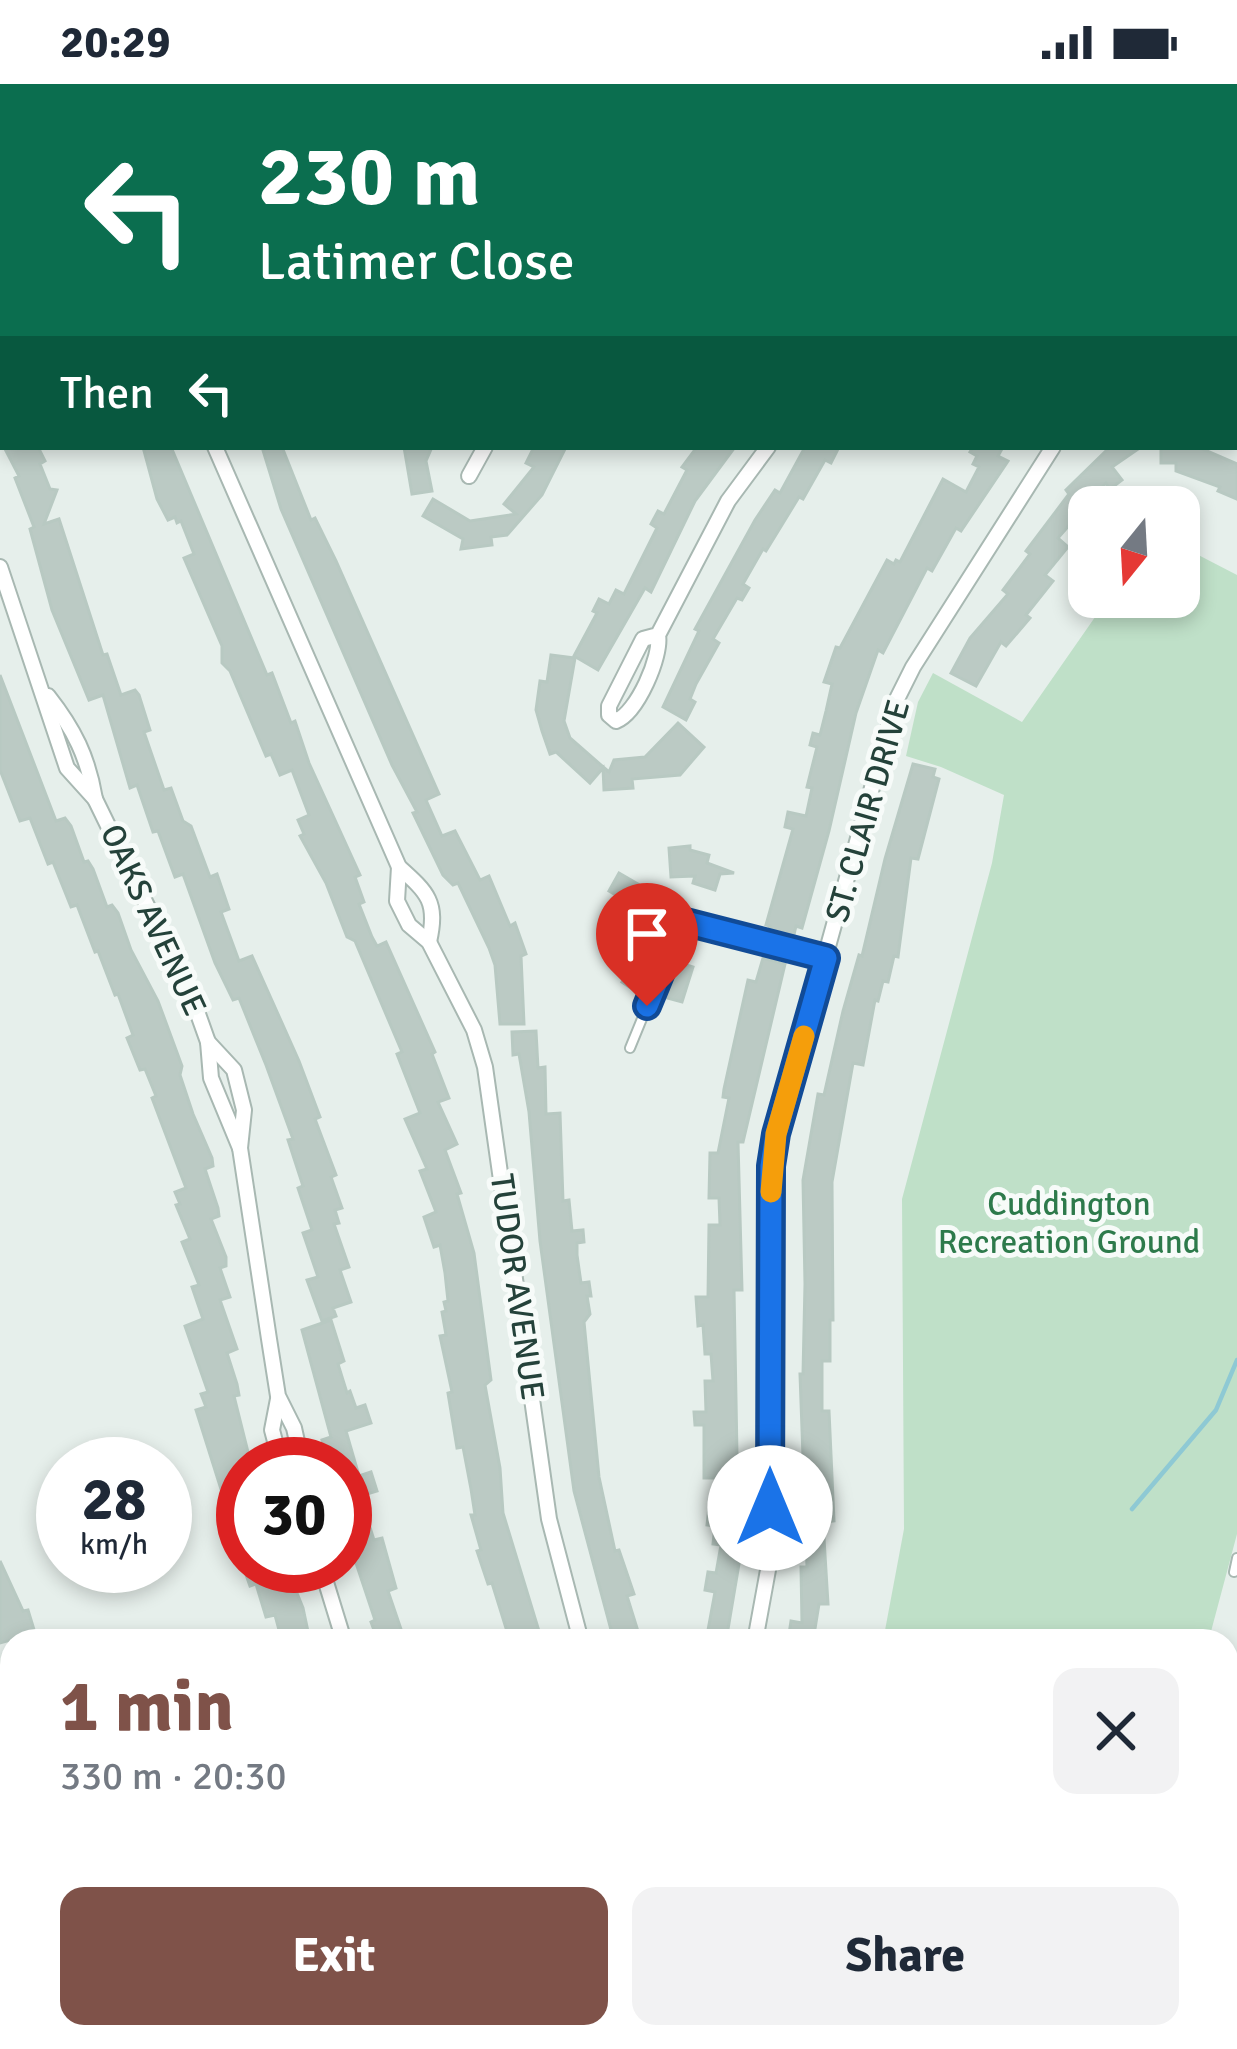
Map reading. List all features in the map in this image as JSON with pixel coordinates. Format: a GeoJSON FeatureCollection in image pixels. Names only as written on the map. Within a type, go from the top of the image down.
{"type":"FeatureCollection","features":[{"type":"Feature","properties":{"kind":"street","name":"TUDOR AVENUE"},"geometry":{"type":"LineString","coordinates":[[216,450],[399,867],[424,890],[435,915],[428,942]]}},
{"type":"Feature","properties":{"kind":"street"},"geometry":{"type":"LineString","coordinates":[[469,476],[483,450]]}},
{"type":"Feature","properties":{"kind":"street"},"geometry":{"type":"LineString","coordinates":[[658,635],[643,639],[609,706],[609,715],[616,721],[628,714],[661,651],[658,635],[728,501],[766,450]]}},
{"type":"Feature","properties":{"kind":"street","name":"ST. CLAIR DRIVE"},"geometry":{"type":"LineString","coordinates":[[757,1629],[770,1559],[771,1166],[776,1134],[896,701],[1051,450]]}},
{"type":"Feature","properties":{"kind":"street","name":"OAKS AVENUE"},"geometry":{"type":"LineString","coordinates":[[0,567],[67,768],[95,800],[193,1000],[208,1042],[211,1078],[240,1148],[278,1396],[296,1437]]}},
{"type":"Feature","properties":{"kind":"street","name":"OAKS AVENUE"},"geometry":{"type":"LineString","coordinates":[[45,692],[73,728],[89,763],[95,800]]}},
{"type":"Feature","properties":{"kind":"street","name":"TUDOR AVENUE"},"geometry":{"type":"LineString","coordinates":[[399,867],[397,901],[409,925],[428,942],[473,1030],[484,1067],[549,1519],[578,1629]]}},
{"type":"Feature","properties":{"kind":"street"},"geometry":{"type":"LineString","coordinates":[[682,921],[826,958]]}},
{"type":"Feature","properties":{"kind":"street","name":"OAKS AVENUE"},"geometry":{"type":"LineString","coordinates":[[208,1042],[234,1070],[244,1110],[240,1148]]}},
{"type":"Feature","properties":{"kind":"street","name":"OAKS AVENUE"},"geometry":{"type":"LineString","coordinates":[[274,1437],[278,1396]]}},
{"type":"Feature","properties":{"kind":"street"},"geometry":{"type":"LineString","coordinates":[[329,1593],[340,1629]]}},
{"type":"Feature","properties":{"kind":"lane"},"geometry":{"type":"LineString","coordinates":[[630,1048],[682,921]]}},
{"type":"Feature","properties":{"kind":"lane"},"geometry":{"type":"LineString","coordinates":[[1234,1572],[1237,1558]]}},
{"type":"Feature","properties":{"kind":"green space","name":"Cuddington Recreation Ground"},"geometry":{"type":"Polygon","coordinates":[[[1200,556],[1237,575],[1237,1534],[1212,1629],[885,1629],[904,1529],[902,1199],[992,863],[1004,795],[906,756],[918,702],[933,673],[1022,722],[1094,618],[1200,618],[1200,556]]]}},
{"type":"Feature","properties":{"kind":"building"},"geometry":{"type":"Polygon","coordinates":[[[6,450],[40,450],[50,489],[57,490],[44,524],[59,519],[103,655],[107,654],[121,695],[135,690],[139,695],[150,730],[144,732],[164,790],[171,788],[210,877],[217,874],[229,909],[221,912],[239,961],[252,956],[299,1061],[320,1117],[315,1119],[336,1175],[331,1177],[342,1208],[335,1210],[339,1223],[334,1224],[349,1267],[340,1270],[351,1302],[333,1308],[336,1316],[322,1321],[307,1280],[318,1277],[303,1233],[312,1230],[298,1188],[303,1186],[288,1140],[293,1139],[266,1065],[239,998],[233,1000],[215,963],[183,874],[175,877],[137,785],[130,788],[103,695],[89,700],[52,610],[30,529],[34,527],[15,478],[19,476],[6,450]]]}},
{"type":"Feature","properties":{"kind":"building"},"geometry":{"type":"Polygon","coordinates":[[[144,450],[172,450],[267,675],[272,673],[291,723],[295,721],[360,875],[355,877],[364,902],[359,904],[372,937],[377,946],[386,942],[435,1052],[449,1098],[438,1102],[457,1144],[445,1150],[461,1193],[457,1194],[474,1253],[491,1380],[485,1385],[503,1513],[538,1629],[506,1629],[477,1551],[481,1550],[471,1515],[475,1515],[471,1489],[463,1447],[457,1448],[440,1336],[446,1335],[442,1312],[448,1301],[445,1273],[440,1245],[434,1247],[424,1217],[436,1212],[420,1171],[427,1169],[405,1119],[420,1113],[397,1054],[402,1052],[355,941],[347,937],[326,883],[300,836],[304,834],[298,820],[309,815],[292,770],[280,775],[271,754],[266,756],[230,671],[222,663],[222,646],[184,558],[194,554],[181,521],[168,520],[144,450]]]}},
{"type":"Feature","properties":{"kind":"building"},"geometry":{"type":"Polygon","coordinates":[[[263,450],[283,450],[311,520],[315,518],[336,561],[439,794],[426,800],[442,836],[455,831],[480,880],[489,876],[510,926],[515,923],[526,954],[521,956],[524,1024],[500,1024],[489,948],[458,883],[453,885],[443,875],[413,813],[417,812],[281,509],[263,450]]]}},
{"type":"Feature","properties":{"kind":"building"},"geometry":{"type":"Polygon","coordinates":[[[405,450],[431,450],[426,461],[432,491],[412,494],[405,450]]]}},
{"type":"Feature","properties":{"kind":"building"},"geometry":{"type":"Polygon","coordinates":[[[532,450],[564,450],[542,495],[507,535],[491,537],[492,545],[461,549],[463,539],[423,516],[433,499],[470,521],[516,514],[504,504],[534,467],[526,463],[532,450]]]}},
{"type":"Feature","properties":{"kind":"building"},"geometry":{"type":"Polygon","coordinates":[[[695,450],[733,450],[695,501],[651,592],[645,588],[598,670],[574,656],[597,613],[593,611],[599,599],[609,604],[616,590],[624,594],[657,528],[651,524],[658,511],[664,514],[687,470],[682,467],[695,450]]]}},
{"type":"Feature","properties":{"kind":"building"},"geometry":{"type":"Polygon","coordinates":[[[803,450],[838,450],[831,463],[825,460],[743,584],[749,588],[742,600],[737,598],[713,639],[719,643],[696,684],[690,699],[695,702],[686,720],[663,707],[699,631],[695,629],[755,520],[775,490],[780,493],[803,450]]]}},
{"type":"Feature","properties":{"kind":"building"},"geometry":{"type":"Polygon","coordinates":[[[1001,450],[998,456],[1008,461],[961,531],[956,528],[932,571],[927,568],[883,653],[878,650],[856,713],[802,928],[796,926],[793,939],[768,932],[793,829],[785,827],[788,812],[806,816],[817,747],[810,745],[813,733],[820,735],[832,684],[824,682],[836,647],[840,648],[887,560],[900,562],[943,479],[966,492],[979,467],[973,464],[977,456],[970,452],[1001,450]]]}},
{"type":"Feature","properties":{"kind":"building"},"geometry":{"type":"Polygon","coordinates":[[[1107,450],[1137,450],[1112,467],[1122,480],[1114,486],[1070,486],[1107,450]]]}},
{"type":"Feature","properties":{"kind":"building"},"geometry":{"type":"Polygon","coordinates":[[[1161,450],[1205,450],[1237,464],[1237,499],[1218,491],[1220,487],[1176,471],[1176,463],[1161,463],[1161,450]]]}},
{"type":"Feature","properties":{"kind":"building"},"geometry":{"type":"Polygon","coordinates":[[[1068,495],[1068,527],[1058,538],[1068,547],[1045,575],[1053,581],[1026,615],[1030,618],[1006,646],[1001,642],[976,686],[951,673],[970,638],[1008,594],[1003,590],[1030,554],[1026,551],[1068,495]]]}},
{"type":"Feature","properties":{"kind":"building"},"geometry":{"type":"Polygon","coordinates":[[[551,655],[575,658],[564,721],[570,738],[609,772],[614,760],[645,757],[678,723],[704,747],[680,775],[632,779],[633,788],[604,790],[603,768],[590,783],[556,752],[550,754],[542,731],[536,710],[540,681],[547,682],[551,655]]]}},
{"type":"Feature","properties":{"kind":"building"},"geometry":{"type":"Polygon","coordinates":[[[0,675],[56,821],[65,818],[71,826],[84,862],[93,869],[107,907],[112,905],[118,913],[158,1001],[182,1066],[180,1075],[193,1114],[212,1158],[213,1166],[205,1169],[219,1216],[211,1219],[226,1257],[226,1266],[220,1268],[230,1297],[220,1300],[237,1349],[227,1353],[244,1437],[216,1437],[216,1473],[196,1410],[206,1407],[201,1394],[208,1392],[185,1326],[203,1319],[192,1287],[199,1285],[182,1242],[190,1239],[176,1205],[180,1204],[175,1192],[186,1188],[152,1098],[156,1096],[127,1038],[133,1035],[118,994],[77,905],[71,907],[53,862],[48,864],[30,818],[20,821],[0,770],[0,675]]]}},
{"type":"Feature","properties":{"kind":"building"},"geometry":{"type":"Polygon","coordinates":[[[913,764],[935,769],[933,777],[939,779],[918,859],[911,858],[898,957],[894,956],[888,982],[883,981],[875,1000],[863,1065],[853,1063],[832,1182],[833,1320],[830,1361],[822,1361],[822,1411],[829,1411],[834,1521],[823,1522],[828,1604],[819,1604],[815,1629],[790,1629],[791,1621],[802,1623],[801,1567],[807,1567],[800,1374],[805,1284],[803,1180],[818,1094],[824,1095],[913,764]]]}},
{"type":"Feature","properties":{"kind":"building"},"geometry":{"type":"Polygon","coordinates":[[[690,846],[690,850],[709,855],[707,863],[734,873],[720,874],[715,890],[693,883],[695,876],[671,877],[669,848],[690,846]]]}},
{"type":"Feature","properties":{"kind":"building"},"geometry":{"type":"Polygon","coordinates":[[[619,873],[650,891],[639,909],[635,931],[613,927],[619,897],[609,891],[619,873]]]}},
{"type":"Feature","properties":{"kind":"building"},"geometry":{"type":"Polygon","coordinates":[[[635,934],[657,961],[643,996],[622,982],[630,971],[615,947],[635,934]]]}},
{"type":"Feature","properties":{"kind":"building"},"geometry":{"type":"Polygon","coordinates":[[[763,958],[785,964],[743,1142],[738,1142],[742,1290],[734,1290],[738,1510],[734,1557],[740,1558],[728,1629],[708,1629],[715,1592],[705,1590],[708,1572],[716,1573],[721,1545],[713,1544],[715,1526],[707,1525],[709,1507],[717,1508],[716,1478],[704,1478],[704,1425],[695,1425],[694,1412],[706,1412],[705,1381],[713,1381],[711,1354],[705,1354],[703,1325],[698,1326],[696,1297],[708,1297],[709,1225],[720,1225],[719,1198],[709,1198],[710,1153],[718,1153],[729,1098],[723,1097],[724,1089],[748,980],[756,982],[763,958]]]}},
{"type":"Feature","properties":{"kind":"building"},"geometry":{"type":"Polygon","coordinates":[[[674,961],[693,967],[682,1002],[660,996],[674,961]]]}},
{"type":"Feature","properties":{"kind":"building"},"geometry":{"type":"Polygon","coordinates":[[[536,1031],[538,1068],[545,1067],[546,1114],[560,1113],[563,1201],[569,1200],[572,1231],[583,1230],[584,1242],[577,1243],[577,1255],[581,1283],[589,1282],[591,1296],[587,1296],[590,1314],[584,1322],[599,1477],[615,1551],[619,1550],[634,1594],[627,1596],[637,1629],[611,1629],[574,1491],[540,1241],[529,1112],[519,1054],[513,1055],[512,1032],[536,1031]]]}},
{"type":"Feature","properties":{"kind":"building"},"geometry":{"type":"Polygon","coordinates":[[[331,1320],[344,1361],[338,1364],[347,1393],[350,1391],[356,1408],[365,1405],[371,1423],[346,1431],[348,1437],[331,1437],[302,1330],[331,1320]]]}},
{"type":"Feature","properties":{"kind":"building"},"geometry":{"type":"Polygon","coordinates":[[[372,1534],[374,1540],[382,1538],[396,1588],[388,1591],[401,1629],[374,1629],[371,1622],[375,1620],[366,1593],[372,1593],[372,1534]]]}},
{"type":"Feature","properties":{"kind":"building"},"geometry":{"type":"Polygon","coordinates":[[[0,1561],[34,1629],[0,1629],[0,1561]]]}},
{"type":"Feature","properties":{"kind":"building"},"geometry":{"type":"Polygon","coordinates":[[[259,1593],[297,1593],[307,1629],[279,1629],[275,1615],[266,1617],[259,1593]]]}},
{"type":"Feature","properties":{"kind":"waterway"},"geometry":{"type":"LineString","coordinates":[[1132,1509],[1216,1410],[1237,1360]]}},
{"type":"Feature","properties":{"kind":"slow traffic"},"geometry":{"type":"LineString","coordinates":[[771,1192],[776,1134],[804,1036]]}},
{"type":"Feature","properties":{"kind":"route"},"geometry":{"type":"LineString","coordinates":[[647,1006],[682,921],[826,958],[771,1166],[770,1508]]}}]}
